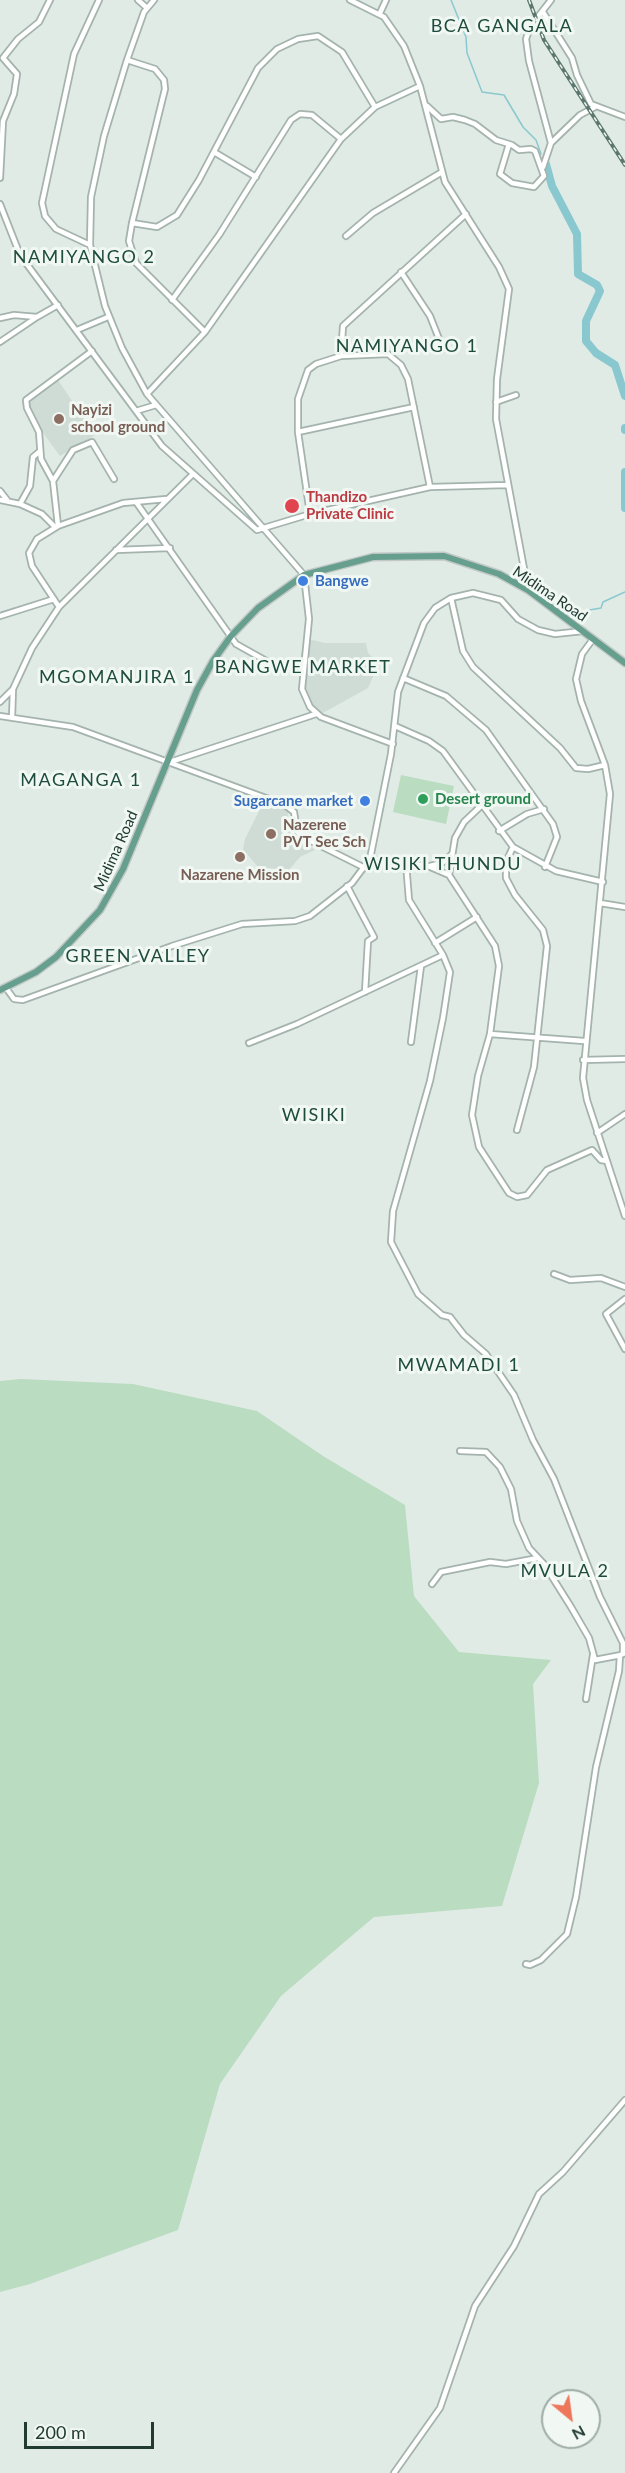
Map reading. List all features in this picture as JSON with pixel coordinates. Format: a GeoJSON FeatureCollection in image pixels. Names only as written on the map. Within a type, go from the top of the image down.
{"type":"FeatureCollection","features":[{"type":"Feature","properties":{"kind":"main road","name":"Midima Road"},"geometry":{"type":"LineString","coordinates":[[3,989],[36,972],[56,957],[100,910],[123,869],[197,690],[231,636],[258,608],[304,575],[372,556],[444,556],[499,574],[528,590],[625,663]]}},
{"type":"Feature","properties":{"kind":"street"},"geometry":{"type":"LineString","coordinates":[[0,178],[3,121],[14,94],[17,74],[3,58],[18,39],[39,22],[50,0]]}},
{"type":"Feature","properties":{"kind":"street"},"geometry":{"type":"LineString","coordinates":[[90,245],[56,229],[45,216],[42,204],[74,54],[99,0]]}},
{"type":"Feature","properties":{"kind":"street"},"geometry":{"type":"LineString","coordinates":[[138,0],[147,8]]}},
{"type":"Feature","properties":{"kind":"street"},"geometry":{"type":"LineString","coordinates":[[154,0],[147,8],[127,60],[95,178],[90,207],[90,245],[108,317],[147,394],[304,575],[309,619],[303,689],[316,714]]}},
{"type":"Feature","properties":{"kind":"street"},"geometry":{"type":"LineString","coordinates":[[350,0],[380,13],[405,46],[420,86],[442,172],[504,275],[509,289],[496,402],[498,437],[528,590]]}},
{"type":"Feature","properties":{"kind":"street"},"geometry":{"type":"LineString","coordinates":[[380,13],[386,0]]}},
{"type":"Feature","properties":{"kind":"street"},"geometry":{"type":"LineString","coordinates":[[551,0],[530,27],[527,47],[551,143]]}},
{"type":"Feature","properties":{"kind":"street"},"geometry":{"type":"LineString","coordinates":[[543,12],[572,58],[577,75],[595,107],[625,117]]}},
{"type":"Feature","properties":{"kind":"street"},"geometry":{"type":"LineString","coordinates":[[132,223],[157,227],[169,222],[199,180],[258,68],[277,49],[297,39],[318,36],[333,45],[355,69],[375,107]]}},
{"type":"Feature","properties":{"kind":"street"},"geometry":{"type":"LineString","coordinates":[[127,60],[154,69],[164,80],[165,89],[129,241],[136,264],[205,332]]}},
{"type":"Feature","properties":{"kind":"street"},"geometry":{"type":"LineString","coordinates":[[147,394],[205,332],[258,261],[341,139],[375,107],[420,86]]}},
{"type":"Feature","properties":{"kind":"street"},"geometry":{"type":"LineString","coordinates":[[425,104],[441,119],[453,117],[465,120],[475,124],[490,137],[509,144],[519,150],[535,151],[543,167],[544,176],[534,187],[506,181],[500,170],[509,144]]}},
{"type":"Feature","properties":{"kind":"street"},"geometry":{"type":"LineString","coordinates":[[543,167],[551,143],[580,115],[595,107]]}},
{"type":"Feature","properties":{"kind":"street"},"geometry":{"type":"LineString","coordinates":[[171,300],[219,235],[291,120],[300,114],[312,115],[341,139]]}},
{"type":"Feature","properties":{"kind":"street"},"geometry":{"type":"LineString","coordinates":[[214,152],[256,177]]}},
{"type":"Feature","properties":{"kind":"street"},"geometry":{"type":"LineString","coordinates":[[346,236],[373,213],[442,172]]}},
{"type":"Feature","properties":{"kind":"street"},"geometry":{"type":"LineString","coordinates":[[0,204],[20,255],[162,446],[244,522],[256,530],[310,514],[430,487],[507,485]]}},
{"type":"Feature","properties":{"kind":"street"},"geometry":{"type":"LineString","coordinates":[[341,356],[343,327],[400,272],[466,214]]}},
{"type":"Feature","properties":{"kind":"street"},"geometry":{"type":"LineString","coordinates":[[400,272],[430,316],[443,349]]}},
{"type":"Feature","properties":{"kind":"street"},"geometry":{"type":"LineString","coordinates":[[0,342],[58,305]]}},
{"type":"Feature","properties":{"kind":"street"},"geometry":{"type":"LineString","coordinates":[[0,318],[14,315],[37,317]]}},
{"type":"Feature","properties":{"kind":"street"},"geometry":{"type":"LineString","coordinates":[[77,330],[108,317]]}},
{"type":"Feature","properties":{"kind":"street"},"geometry":{"type":"LineString","coordinates":[[56,526],[53,481],[39,452],[39,432],[27,408],[26,400],[92,351]]}},
{"type":"Feature","properties":{"kind":"street"},"geometry":{"type":"LineString","coordinates":[[310,514],[298,432],[297,399],[308,370],[316,364],[341,356],[388,354],[401,364],[408,379],[430,487]]}},
{"type":"Feature","properties":{"kind":"street"},"geometry":{"type":"LineString","coordinates":[[496,402],[516,395]]}},
{"type":"Feature","properties":{"kind":"street"},"geometry":{"type":"LineString","coordinates":[[136,411],[156,405]]}},
{"type":"Feature","properties":{"kind":"street"},"geometry":{"type":"LineString","coordinates":[[298,432],[414,407]]}},
{"type":"Feature","properties":{"kind":"street"},"geometry":{"type":"LineString","coordinates":[[53,481],[74,450],[92,442],[114,479]]}},
{"type":"Feature","properties":{"kind":"street"},"geometry":{"type":"LineString","coordinates":[[20,504],[30,486],[33,457],[39,452]]}},
{"type":"Feature","properties":{"kind":"street"},"geometry":{"type":"LineString","coordinates":[[0,702],[13,689],[32,648],[59,607],[192,475]]}},
{"type":"Feature","properties":{"kind":"street"},"geometry":{"type":"LineString","coordinates":[[0,490],[7,500]]}},
{"type":"Feature","properties":{"kind":"street"},"geometry":{"type":"LineString","coordinates":[[0,500],[20,504],[42,514],[56,526]]}},
{"type":"Feature","properties":{"kind":"street"},"geometry":{"type":"LineString","coordinates":[[59,607],[33,570],[29,553],[37,539],[56,526],[123,503],[166,500]]}},
{"type":"Feature","properties":{"kind":"street"},"geometry":{"type":"LineString","coordinates":[[136,502],[231,636],[241,648],[270,663]]}},
{"type":"Feature","properties":{"kind":"street"},"geometry":{"type":"LineString","coordinates":[[116,550],[170,548]]}},
{"type":"Feature","properties":{"kind":"street"},"geometry":{"type":"LineString","coordinates":[[3,989],[14,999],[23,1000],[172,946],[242,924],[295,921],[310,916],[347,886],[365,868],[370,859],[393,744],[396,702],[424,623],[435,608],[451,598],[473,593],[501,600],[518,619],[538,630],[555,634],[583,631]]}},
{"type":"Feature","properties":{"kind":"street"},"geometry":{"type":"LineString","coordinates":[[451,598],[463,651],[469,663],[560,748],[576,768],[588,769],[606,765]]}},
{"type":"Feature","properties":{"kind":"street"},"geometry":{"type":"LineString","coordinates":[[0,616],[54,599]]}},
{"type":"Feature","properties":{"kind":"street"},"geometry":{"type":"LineString","coordinates":[[592,639],[582,654],[576,679],[581,701],[606,765],[610,794],[603,882],[583,1060],[585,1091],[606,1161],[623,1203],[625,1216]]}},
{"type":"Feature","properties":{"kind":"street"},"geometry":{"type":"LineString","coordinates":[[403,678],[446,696],[486,730],[553,824],[557,837],[545,867]]}},
{"type":"Feature","properties":{"kind":"street"},"geometry":{"type":"LineString","coordinates":[[12,718],[13,689]]}},
{"type":"Feature","properties":{"kind":"street"},"geometry":{"type":"LineString","coordinates":[[169,762],[316,714],[393,744]]}},
{"type":"Feature","properties":{"kind":"street"},"geometry":{"type":"LineString","coordinates":[[0,716],[73,727],[291,808],[296,815],[297,828],[301,836],[365,868]]}},
{"type":"Feature","properties":{"kind":"street"},"geometry":{"type":"LineString","coordinates":[[395,726],[429,741],[442,751],[462,774],[513,847],[545,867],[567,875],[603,882]]}},
{"type":"Feature","properties":{"kind":"street"},"geometry":{"type":"LineString","coordinates":[[449,875],[451,855],[459,830],[482,805]]}},
{"type":"Feature","properties":{"kind":"street"},"geometry":{"type":"LineString","coordinates":[[500,831],[527,814],[544,809]]}},
{"type":"Feature","properties":{"kind":"street"},"geometry":{"type":"LineString","coordinates":[[513,847],[506,862],[506,878],[515,895],[540,926],[547,940],[534,1067],[517,1130]]}},
{"type":"Feature","properties":{"kind":"street"},"geometry":{"type":"LineString","coordinates":[[370,859],[428,866],[442,863],[451,855]]}},
{"type":"Feature","properties":{"kind":"street"},"geometry":{"type":"LineString","coordinates":[[406,864],[409,900],[443,955],[450,972],[444,1018],[430,1081],[393,1211],[391,1242],[418,1294],[442,1315],[450,1317],[464,1335],[486,1354],[514,1395],[533,1440],[554,1479],[600,1597],[623,1643],[620,1671],[596,1767],[576,1897],[567,1934],[541,1960],[530,1965],[526,1964]]}},
{"type":"Feature","properties":{"kind":"street"},"geometry":{"type":"LineString","coordinates":[[428,866],[449,875],[495,946],[499,959],[490,1034],[474,1095],[473,1127],[479,1147],[509,1193],[517,1197],[527,1195],[547,1170],[592,1150],[601,1160],[606,1161]]}},
{"type":"Feature","properties":{"kind":"street"},"geometry":{"type":"LineString","coordinates":[[347,886],[374,937],[368,941],[365,992]]}},
{"type":"Feature","properties":{"kind":"street"},"geometry":{"type":"LineString","coordinates":[[600,903],[625,907]]}},
{"type":"Feature","properties":{"kind":"street"},"geometry":{"type":"LineString","coordinates":[[435,943],[477,917]]}},
{"type":"Feature","properties":{"kind":"street"},"geometry":{"type":"LineString","coordinates":[[249,1043],[443,955]]}},
{"type":"Feature","properties":{"kind":"street"},"geometry":{"type":"LineString","coordinates":[[411,1042],[421,966]]}},
{"type":"Feature","properties":{"kind":"street"},"geometry":{"type":"LineString","coordinates":[[490,1034],[584,1041]]}},
{"type":"Feature","properties":{"kind":"street"},"geometry":{"type":"LineString","coordinates":[[583,1060],[625,1059]]}},
{"type":"Feature","properties":{"kind":"street"},"geometry":{"type":"LineString","coordinates":[[597,1133],[625,1114]]}},
{"type":"Feature","properties":{"kind":"street"},"geometry":{"type":"LineString","coordinates":[[554,1274],[570,1280],[601,1278],[625,1287]]}},
{"type":"Feature","properties":{"kind":"street"},"geometry":{"type":"LineString","coordinates":[[625,1299],[606,1314],[625,1349]]}},
{"type":"Feature","properties":{"kind":"street"},"geometry":{"type":"LineString","coordinates":[[460,1451],[486,1452],[497,1463],[511,1489],[517,1521],[530,1548],[585,1631],[593,1655],[598,1660],[623,1654]]}},
{"type":"Feature","properties":{"kind":"street"},"geometry":{"type":"LineString","coordinates":[[432,1584],[438,1574],[445,1571],[490,1562],[506,1564],[538,1558]]}},
{"type":"Feature","properties":{"kind":"street"},"geometry":{"type":"LineString","coordinates":[[586,1699],[593,1655]]}},
{"type":"Feature","properties":{"kind":"street"},"geometry":{"type":"LineString","coordinates":[[394,2473],[440,2408],[475,2306],[513,2246],[539,2194],[563,2172],[625,2100]]}},
{"type":"Feature","properties":{"kind":"shaded area","name":"Nayizi school ground"},"geometry":{"type":"Polygon","coordinates":[[[56,377],[95,435],[60,456],[22,404],[56,377]]]}},
{"type":"Feature","properties":{"kind":"shaded area"},"geometry":{"type":"Polygon","coordinates":[[[313,640],[325,643],[366,643],[368,653],[379,663],[368,688],[319,715],[307,704],[302,689],[301,654],[304,642],[313,640]]]}},
{"type":"Feature","properties":{"kind":"shaded area","name":"Nazerene PVT Sec Sch"},"geometry":{"type":"Polygon","coordinates":[[[263,803],[288,810],[287,829],[315,850],[300,857],[289,870],[258,867],[243,849],[245,839],[263,803]]]}},
{"type":"Feature","properties":{"kind":"green space","name":"Desert ground"},"geometry":{"type":"Polygon","coordinates":[[[401,775],[454,786],[446,824],[393,812],[401,775]]]}},
{"type":"Feature","properties":{"kind":"green space"},"geometry":{"type":"Polygon","coordinates":[[[21,1379],[133,1384],[257,1411],[323,1456],[405,1505],[414,1596],[459,1652],[551,1660],[533,1684],[539,1783],[502,1906],[374,1917],[281,1996],[220,2084],[178,2230],[30,2284],[0,2292],[0,1381],[21,1379]]]}},
{"type":"Feature","properties":{"kind":"waterway"},"geometry":{"type":"LineString","coordinates":[[451,0],[466,37],[467,53],[482,92],[504,95],[523,127],[536,140],[541,154]]}},
{"type":"Feature","properties":{"kind":"waterway"},"geometry":{"type":"LineString","coordinates":[[546,164],[552,186],[577,234],[578,274],[597,285],[600,291],[586,321],[586,341],[596,353],[615,365],[625,396]]}},
{"type":"Feature","properties":{"kind":"waterway"},"geometry":{"type":"LineString","coordinates":[[625,472],[625,508]]}},
{"type":"Feature","properties":{"kind":"waterway"},"geometry":{"type":"LineString","coordinates":[[573,609],[578,612],[601,608],[603,602],[625,592]]}},
{"type":"Feature","properties":{"kind":"railway"},"geometry":{"type":"LineString","coordinates":[[529,0],[544,40],[625,165]]}},
{"type":"Feature","properties":{"kind":"place","name":"Nayizi school ground"},"geometry":{"type":"Point","coordinates":[59,419]}},
{"type":"Feature","properties":{"kind":"place","name":"Thandizo Private Clinic"},"geometry":{"type":"Point","coordinates":[292,506]}},
{"type":"Feature","properties":{"kind":"place","name":"Bangwe"},"geometry":{"type":"Point","coordinates":[303,581]}},
{"type":"Feature","properties":{"kind":"place","name":"Desert ground"},"geometry":{"type":"Point","coordinates":[423,799]}},
{"type":"Feature","properties":{"kind":"place","name":"Sugarcane market"},"geometry":{"type":"Point","coordinates":[365,801]}},
{"type":"Feature","properties":{"kind":"place","name":"Nazerene PVT Sec Sch"},"geometry":{"type":"Point","coordinates":[271,834]}},
{"type":"Feature","properties":{"kind":"place","name":"Nazarene Mission"},"geometry":{"type":"Point","coordinates":[240,857]}},
{"type":"Feature","properties":{"kind":"district","name":"BCA GANGALA"},"geometry":{"type":"Point","coordinates":[502,26]}},
{"type":"Feature","properties":{"kind":"district","name":"NAMIYANGO 2"},"geometry":{"type":"Point","coordinates":[84,257]}},
{"type":"Feature","properties":{"kind":"district","name":"NAMIYANGO 1"},"geometry":{"type":"Point","coordinates":[407,346]}},
{"type":"Feature","properties":{"kind":"district","name":"BANGWE MARKET"},"geometry":{"type":"Point","coordinates":[303,667]}},
{"type":"Feature","properties":{"kind":"district","name":"MGOMANJIRA 1"},"geometry":{"type":"Point","coordinates":[117,677]}},
{"type":"Feature","properties":{"kind":"district","name":"MAGANGA 1"},"geometry":{"type":"Point","coordinates":[81,780]}},
{"type":"Feature","properties":{"kind":"district","name":"WISIKI THUNDU"},"geometry":{"type":"Point","coordinates":[443,864]}},
{"type":"Feature","properties":{"kind":"district","name":"GREEN VALLEY"},"geometry":{"type":"Point","coordinates":[138,956]}},
{"type":"Feature","properties":{"kind":"district","name":"WISIKI"},"geometry":{"type":"Point","coordinates":[314,1115]}},
{"type":"Feature","properties":{"kind":"district","name":"MWAMADI 1"},"geometry":{"type":"Point","coordinates":[459,1365]}},
{"type":"Feature","properties":{"kind":"district","name":"MVULA 2"},"geometry":{"type":"Point","coordinates":[565,1571]}}]}
